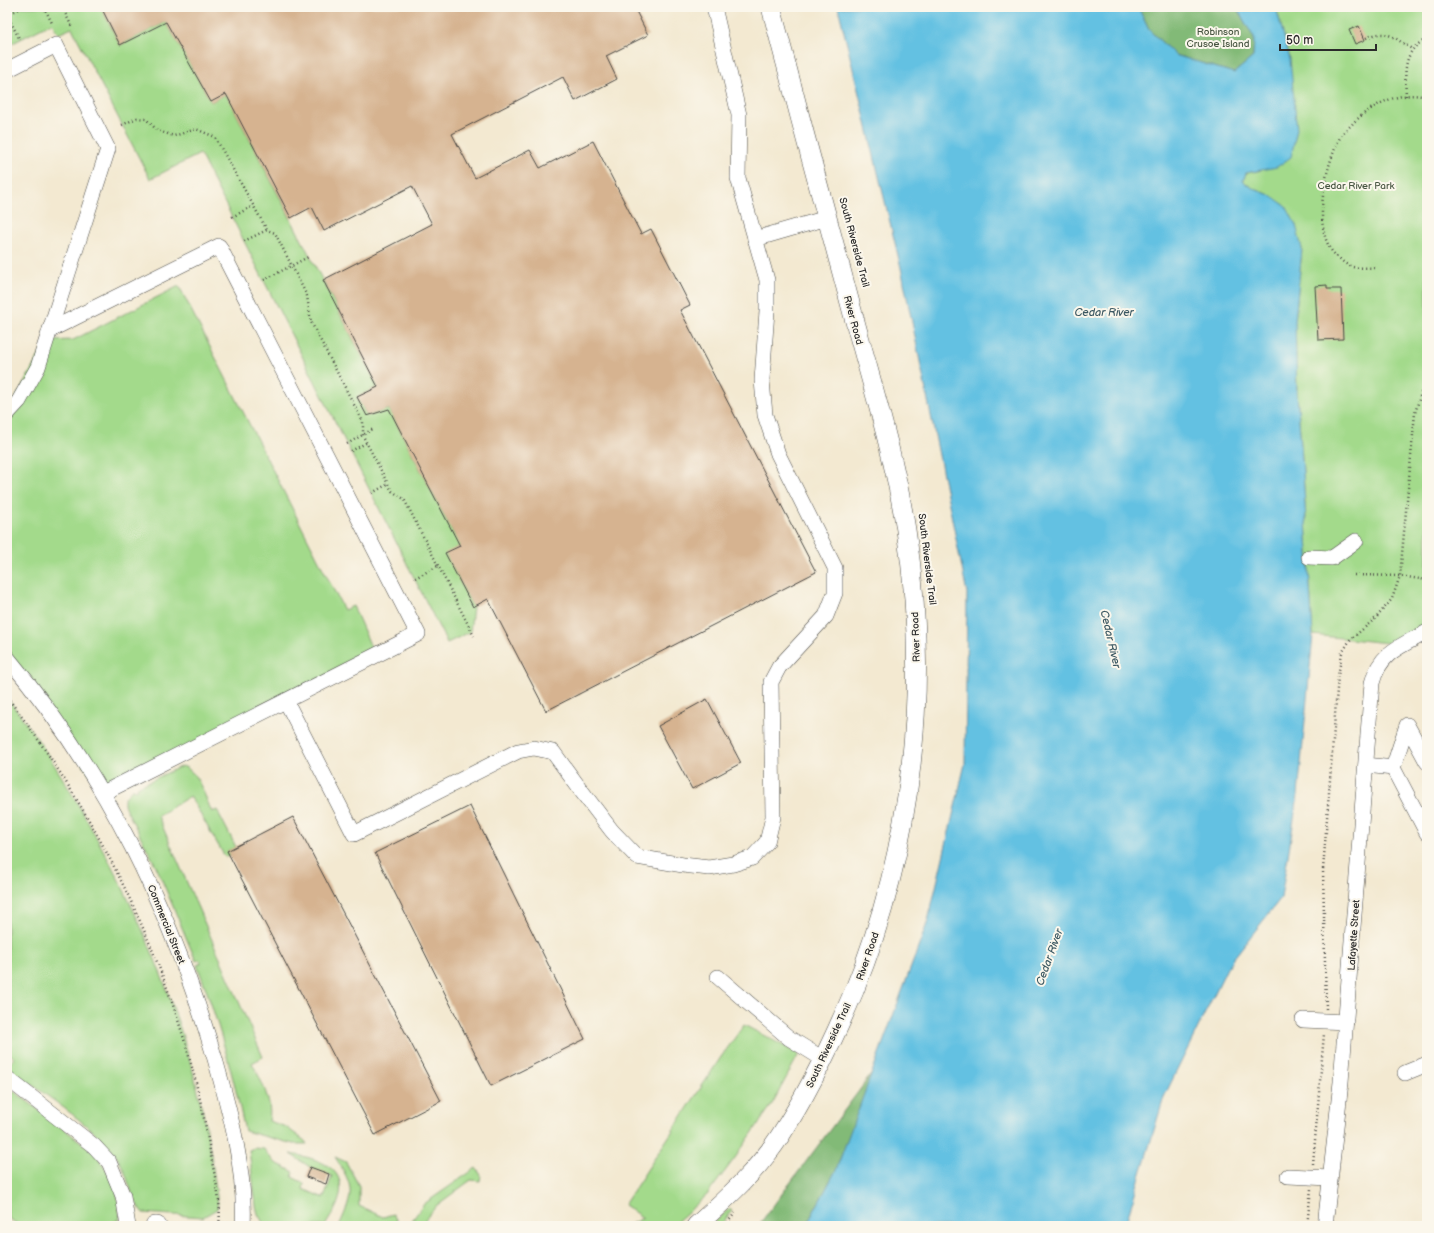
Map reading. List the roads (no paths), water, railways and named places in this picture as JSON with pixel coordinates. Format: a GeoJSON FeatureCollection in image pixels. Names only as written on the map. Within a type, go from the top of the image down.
{"type":"FeatureCollection","features":[{"type":"Feature","properties":{"kind":"main road","name":"River Road"},"geometry":{"type":"LineString","coordinates":[[696,1226],[730,1195],[778,1138],[823,1059],[860,977],[879,919],[896,853],[912,756],[916,666],[912,575],[898,486],[771,7]]}},
{"type":"Feature","properties":{"kind":"street"},"geometry":{"type":"LineString","coordinates":[[286,700],[354,834],[518,751],[534,748],[553,752],[612,831],[637,857],[709,868],[733,864],[752,858],[767,842],[773,817],[771,682],[779,667],[826,616],[835,593],[835,568],[778,454],[765,415],[762,380],[767,311],[767,280],[738,178],[739,115],[714,7]]}},
{"type":"Feature","properties":{"kind":"street"},"geometry":{"type":"LineString","coordinates":[[7,70],[56,45],[108,149],[38,367],[19,401],[7,414]]}},
{"type":"Feature","properties":{"kind":"street"},"geometry":{"type":"LineString","coordinates":[[755,239],[827,218]]}},
{"type":"Feature","properties":{"kind":"street"},"geometry":{"type":"LineString","coordinates":[[50,330],[218,246],[418,634],[102,793]]}},
{"type":"Feature","properties":{"kind":"street"},"geometry":{"type":"LineString","coordinates":[[1309,557],[1332,558],[1356,542]]}},
{"type":"Feature","properties":{"kind":"street","name":"Lafayette Street"},"geometry":{"type":"LineString","coordinates":[[1325,1226],[1346,1022],[1372,683],[1375,670],[1392,650],[1426,635]]}},
{"type":"Feature","properties":{"kind":"street","name":"Commercial Street"},"geometry":{"type":"LineString","coordinates":[[7,657],[38,693],[102,793],[144,868],[171,929],[192,986],[228,1105],[241,1180],[244,1209],[243,1226]]}},
{"type":"Feature","properties":{"kind":"street"},"geometry":{"type":"LineString","coordinates":[[1427,762],[1407,724],[1393,768],[1427,833]]}},
{"type":"Feature","properties":{"kind":"street"},"geometry":{"type":"LineString","coordinates":[[1366,765],[1393,768]]}},
{"type":"Feature","properties":{"kind":"street"},"geometry":{"type":"LineString","coordinates":[[718,977],[789,1038],[823,1059]]}},
{"type":"Feature","properties":{"kind":"street"},"geometry":{"type":"LineString","coordinates":[[1303,1020],[1346,1022]]}},
{"type":"Feature","properties":{"kind":"street"},"geometry":{"type":"LineString","coordinates":[[1405,1073],[1427,1064]]}},
{"type":"Feature","properties":{"kind":"street"},"geometry":{"type":"LineString","coordinates":[[7,1078],[94,1146],[109,1162],[123,1196],[128,1226]]}},
{"type":"Feature","properties":{"kind":"street"},"geometry":{"type":"LineString","coordinates":[[1288,1176],[1312,1175],[1330,1178]]}},
{"type":"Feature","properties":{"kind":"water","name":"Cedar River"},"geometry":{"type":"Polygon","coordinates":[[[838,7],[1138,7],[1149,30],[1175,55],[1234,73],[1253,57],[1254,38],[1236,7],[1276,7],[1290,59],[1297,129],[1291,157],[1277,167],[1246,173],[1243,181],[1254,189],[1270,195],[1286,206],[1296,225],[1302,249],[1295,321],[1297,394],[1313,635],[1298,795],[1281,898],[1229,964],[1164,1097],[1125,1226],[806,1226],[836,1170],[928,921],[965,764],[967,593],[901,268],[838,7]]]}},
{"type":"Feature","properties":{"kind":"park label","name":"Robinson Crusoe Island"},"geometry":{"type":"Point","coordinates":[1218,36]}},
{"type":"Feature","properties":{"kind":"park label","name":"Cedar River Park"},"geometry":{"type":"Point","coordinates":[1356,185]}}]}
